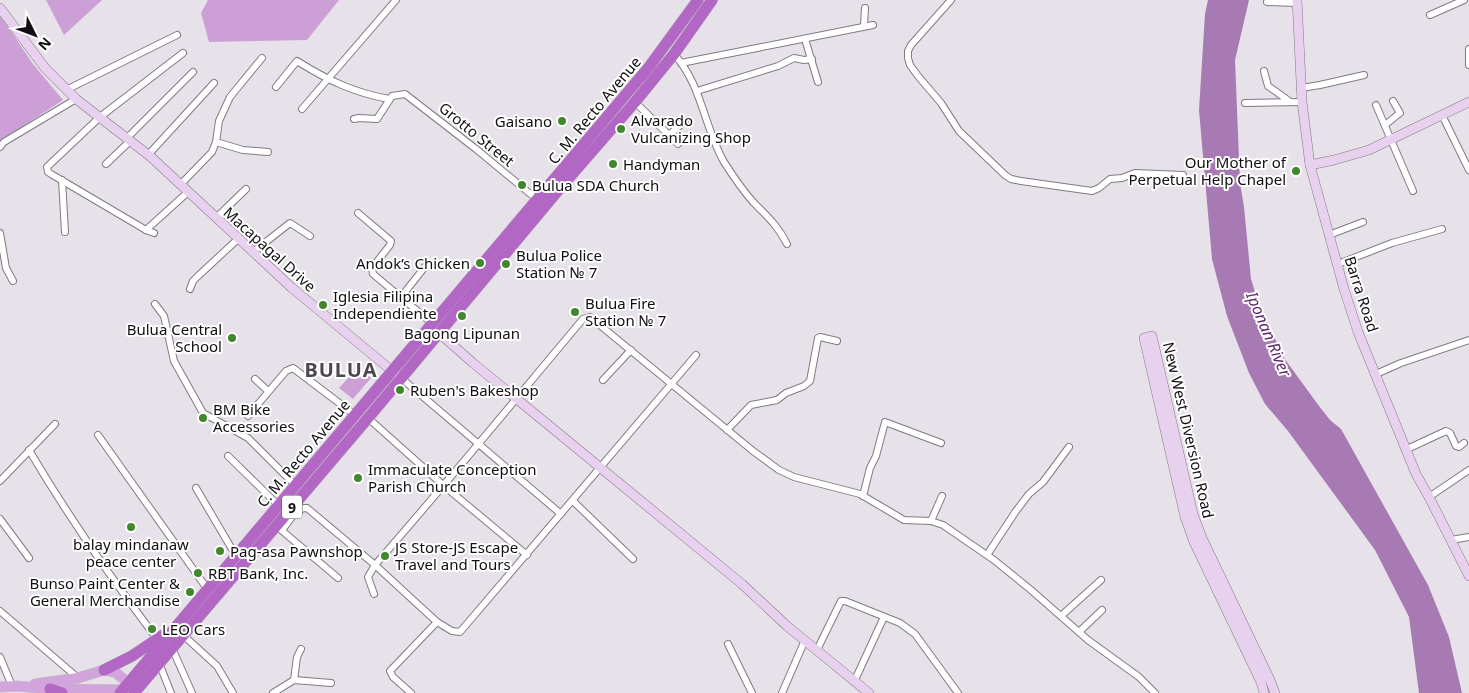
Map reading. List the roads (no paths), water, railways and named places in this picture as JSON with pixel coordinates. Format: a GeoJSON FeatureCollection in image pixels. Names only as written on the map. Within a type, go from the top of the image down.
{"type":"FeatureCollection","features":[{"type":"Feature","properties":{"kind":"highway","name":"C. M. Recto Avenue"},"geometry":{"type":"LineString","coordinates":[[128,690],[173,629],[236,556],[275,525],[278,505],[302,484],[368,418],[397,375],[542,203],[655,59],[698,0]]}},
{"type":"Feature","properties":{"kind":"highway","name":"C. M. Recto Avenue"},"geometry":{"type":"LineString","coordinates":[[542,203],[678,58],[712,0]]}},
{"type":"Feature","properties":{"kind":"highway","name":"C. M. Recto Avenue"},"geometry":{"type":"LineString","coordinates":[[128,690],[159,663],[172,648],[275,525],[302,484],[355,415],[397,375]]}},
{"type":"Feature","properties":{"kind":"highway"},"geometry":{"type":"LineString","coordinates":[[104,670],[132,656],[173,629]]}},
{"type":"Feature","properties":{"kind":"highway"},"geometry":{"type":"LineString","coordinates":[[50,689],[62,693]]}},
{"type":"Feature","properties":{"kind":"main road"},"geometry":{"type":"LineString","coordinates":[[14,686],[78,678],[104,670],[115,672],[128,690]]}},
{"type":"Feature","properties":{"kind":"main road"},"geometry":{"type":"LineString","coordinates":[[0,686],[128,690]]}},
{"type":"Feature","properties":{"kind":"street"},"geometry":{"type":"LineString","coordinates":[[302,109],[396,0]]}},
{"type":"Feature","properties":{"kind":"street"},"geometry":{"type":"LineString","coordinates":[[951,0],[911,45],[908,51],[910,65],[941,103],[959,131],[1011,179],[1092,191],[1110,179],[1122,178],[1136,173],[1183,175]]}},
{"type":"Feature","properties":{"kind":"street"},"geometry":{"type":"LineString","coordinates":[[1430,15],[1464,0]]}},
{"type":"Feature","properties":{"kind":"street"},"geometry":{"type":"LineString","coordinates":[[1267,2],[1297,2]]}},
{"type":"Feature","properties":{"kind":"street","name":"Barra Road"},"geometry":{"type":"LineString","coordinates":[[1297,2],[1302,102],[1310,165],[1344,289],[1358,332],[1416,474],[1469,576]]}},
{"type":"Feature","properties":{"kind":"street","name":"Macapagal Drive"},"geometry":{"type":"LineString","coordinates":[[0,8],[44,68],[66,90],[148,155],[310,304],[561,514]]}},
{"type":"Feature","properties":{"kind":"street"},"geometry":{"type":"LineString","coordinates":[[864,26],[866,8]]}},
{"type":"Feature","properties":{"kind":"street"},"geometry":{"type":"LineString","coordinates":[[788,244],[770,217],[752,201],[724,162],[697,91],[678,58],[805,39],[873,25]]}},
{"type":"Feature","properties":{"kind":"street"},"geometry":{"type":"LineString","coordinates":[[66,90],[177,36]]}},
{"type":"Feature","properties":{"kind":"street"},"geometry":{"type":"LineString","coordinates":[[805,39],[818,82]]}},
{"type":"Feature","properties":{"kind":"street"},"geometry":{"type":"LineString","coordinates":[[1469,49],[1469,65]]}},
{"type":"Feature","properties":{"kind":"street"},"geometry":{"type":"LineString","coordinates":[[154,233],[47,170],[49,165],[100,117],[183,53]]}},
{"type":"Feature","properties":{"kind":"street"},"geometry":{"type":"LineString","coordinates":[[180,185],[212,152],[216,142],[219,122],[230,97],[262,58]]}},
{"type":"Feature","properties":{"kind":"street"},"geometry":{"type":"LineString","coordinates":[[697,91],[778,66],[794,58],[812,59]]}},
{"type":"Feature","properties":{"kind":"street","name":"Grotto Street"},"geometry":{"type":"LineString","coordinates":[[276,87],[297,61],[328,79],[365,95],[389,99],[392,96],[401,94],[409,97],[542,203]]}},
{"type":"Feature","properties":{"kind":"street"},"geometry":{"type":"LineString","coordinates":[[1264,71],[1268,86],[1290,102]]}},
{"type":"Feature","properties":{"kind":"street"},"geometry":{"type":"LineString","coordinates":[[106,164],[193,72]]}},
{"type":"Feature","properties":{"kind":"street"},"geometry":{"type":"LineString","coordinates":[[1301,88],[1320,86],[1364,75]]}},
{"type":"Feature","properties":{"kind":"street"},"geometry":{"type":"LineString","coordinates":[[148,155],[214,83]]}},
{"type":"Feature","properties":{"kind":"street"},"geometry":{"type":"LineString","coordinates":[[0,147],[4,142],[76,99]]}},
{"type":"Feature","properties":{"kind":"street"},"geometry":{"type":"LineString","coordinates":[[354,119],[377,119],[389,99]]}},
{"type":"Feature","properties":{"kind":"street"},"geometry":{"type":"LineString","coordinates":[[1385,125],[1400,113],[1394,101]]}},
{"type":"Feature","properties":{"kind":"street"},"geometry":{"type":"LineString","coordinates":[[635,102],[678,144]]}},
{"type":"Feature","properties":{"kind":"street"},"geometry":{"type":"LineString","coordinates":[[1245,103],[1302,102]]}},
{"type":"Feature","properties":{"kind":"street"},"geometry":{"type":"LineString","coordinates":[[1310,165],[1361,153],[1469,102]]}},
{"type":"Feature","properties":{"kind":"street"},"geometry":{"type":"LineString","coordinates":[[1376,105],[1413,191]]}},
{"type":"Feature","properties":{"kind":"street"},"geometry":{"type":"LineString","coordinates":[[1442,115],[1469,170]]}},
{"type":"Feature","properties":{"kind":"street"},"geometry":{"type":"LineString","coordinates":[[669,135],[685,121]]}},
{"type":"Feature","properties":{"kind":"street"},"geometry":{"type":"LineString","coordinates":[[216,142],[243,150],[268,152]]}},
{"type":"Feature","properties":{"kind":"street"},"geometry":{"type":"LineString","coordinates":[[62,180],[65,232]]}},
{"type":"Feature","properties":{"kind":"street"},"geometry":{"type":"LineString","coordinates":[[216,218],[246,189]]}},
{"type":"Feature","properties":{"kind":"street"},"geometry":{"type":"LineString","coordinates":[[146,230],[188,192]]}},
{"type":"Feature","properties":{"kind":"street"},"geometry":{"type":"LineString","coordinates":[[358,213],[391,241],[390,245],[373,266],[372,272],[516,398],[742,584],[787,626],[869,693]]}},
{"type":"Feature","properties":{"kind":"street"},"geometry":{"type":"LineString","coordinates":[[1329,235],[1363,222]]}},
{"type":"Feature","properties":{"kind":"street"},"geometry":{"type":"LineString","coordinates":[[252,252],[290,223],[310,236]]}},
{"type":"Feature","properties":{"kind":"street"},"geometry":{"type":"LineString","coordinates":[[1338,264],[1392,243],[1442,229]]}},
{"type":"Feature","properties":{"kind":"street"},"geometry":{"type":"LineString","coordinates":[[0,233],[6,268],[13,281]]}},
{"type":"Feature","properties":{"kind":"street"},"geometry":{"type":"LineString","coordinates":[[190,289],[193,281],[238,238]]}},
{"type":"Feature","properties":{"kind":"street"},"geometry":{"type":"LineString","coordinates":[[401,297],[428,263]]}},
{"type":"Feature","properties":{"kind":"street"},"geometry":{"type":"LineString","coordinates":[[155,304],[164,316],[174,361],[203,413],[248,438],[302,484]]}},
{"type":"Feature","properties":{"kind":"street"},"geometry":{"type":"LineString","coordinates":[[374,594],[368,577],[375,565],[430,502],[442,485],[479,445],[516,398],[584,319],[590,317],[671,385],[779,470],[794,477],[863,496],[904,520],[931,521],[943,525],[988,555],[1106,654],[1139,677],[1155,693]]}},
{"type":"Feature","properties":{"kind":"street"},"geometry":{"type":"LineString","coordinates":[[727,430],[751,405],[777,400],[786,393],[804,386],[810,381],[812,376],[813,360],[818,338],[820,336],[836,341]]}},
{"type":"Feature","properties":{"kind":"street","name":"New West Diversion Road"},"geometry":{"type":"LineString","coordinates":[[1264,693],[1261,682],[1194,542],[1185,517],[1148,337],[1192,514],[1275,693]]}},
{"type":"Feature","properties":{"kind":"street"},"geometry":{"type":"LineString","coordinates":[[1376,374],[1401,363],[1469,340]]}},
{"type":"Feature","properties":{"kind":"street"},"geometry":{"type":"LineString","coordinates":[[603,380],[631,350]]}},
{"type":"Feature","properties":{"kind":"street"},"geometry":{"type":"LineString","coordinates":[[338,578],[275,525],[301,508],[308,508],[375,565],[437,622],[452,631],[460,632],[696,355]]}},
{"type":"Feature","properties":{"kind":"street"},"geometry":{"type":"LineString","coordinates":[[248,416],[268,391],[289,369],[293,368],[355,415]]}},
{"type":"Feature","properties":{"kind":"street"},"geometry":{"type":"LineString","coordinates":[[254,378],[268,391]]}},
{"type":"Feature","properties":{"kind":"street"},"geometry":{"type":"LineString","coordinates":[[368,418],[442,485],[527,555]]}},
{"type":"Feature","properties":{"kind":"street"},"geometry":{"type":"LineString","coordinates":[[863,496],[885,422],[941,443]]}},
{"type":"Feature","properties":{"kind":"street"},"geometry":{"type":"LineString","coordinates":[[0,481],[55,424]]}},
{"type":"Feature","properties":{"kind":"street"},"geometry":{"type":"LineString","coordinates":[[1406,450],[1446,431],[1450,433],[1456,446],[1464,443]]}},
{"type":"Feature","properties":{"kind":"street"},"geometry":{"type":"LineString","coordinates":[[98,435],[208,590]]}},
{"type":"Feature","properties":{"kind":"street"},"geometry":{"type":"LineString","coordinates":[[988,555],[1020,505],[1042,482],[1069,447]]}},
{"type":"Feature","properties":{"kind":"street"},"geometry":{"type":"LineString","coordinates":[[30,450],[40,471],[84,539],[157,639]]}},
{"type":"Feature","properties":{"kind":"street"},"geometry":{"type":"LineString","coordinates":[[228,456],[278,505]]}},
{"type":"Feature","properties":{"kind":"street"},"geometry":{"type":"LineString","coordinates":[[1429,497],[1469,470]]}},
{"type":"Feature","properties":{"kind":"street"},"geometry":{"type":"LineString","coordinates":[[196,488],[236,556]]}},
{"type":"Feature","properties":{"kind":"street"},"geometry":{"type":"LineString","coordinates":[[931,521],[942,496]]}},
{"type":"Feature","properties":{"kind":"street"},"geometry":{"type":"LineString","coordinates":[[573,501],[633,559]]}},
{"type":"Feature","properties":{"kind":"street"},"geometry":{"type":"LineString","coordinates":[[0,520],[28,558]]}},
{"type":"Feature","properties":{"kind":"street"},"geometry":{"type":"LineString","coordinates":[[1451,540],[1469,537]]}},
{"type":"Feature","properties":{"kind":"street"},"geometry":{"type":"LineString","coordinates":[[1061,616],[1101,580]]}},
{"type":"Feature","properties":{"kind":"street"},"geometry":{"type":"LineString","coordinates":[[817,650],[841,601],[845,601],[900,623],[915,634],[958,693]]}},
{"type":"Feature","properties":{"kind":"street"},"geometry":{"type":"LineString","coordinates":[[1079,632],[1102,610]]}},
{"type":"Feature","properties":{"kind":"street"},"geometry":{"type":"LineString","coordinates":[[0,611],[78,678]]}},
{"type":"Feature","properties":{"kind":"street"},"geometry":{"type":"LineString","coordinates":[[854,682],[884,617]]}},
{"type":"Feature","properties":{"kind":"street"},"geometry":{"type":"LineString","coordinates":[[411,693],[393,677],[390,671],[437,622]]}},
{"type":"Feature","properties":{"kind":"street"},"geometry":{"type":"LineString","coordinates":[[183,635],[217,666],[232,693]]}},
{"type":"Feature","properties":{"kind":"street"},"geometry":{"type":"LineString","coordinates":[[782,693],[805,640]]}},
{"type":"Feature","properties":{"kind":"street"},"geometry":{"type":"LineString","coordinates":[[728,644],[752,693]]}},
{"type":"Feature","properties":{"kind":"street"},"geometry":{"type":"LineString","coordinates":[[172,648],[192,693]]}},
{"type":"Feature","properties":{"kind":"street"},"geometry":{"type":"LineString","coordinates":[[294,680],[297,657],[301,649]]}},
{"type":"Feature","properties":{"kind":"street"},"geometry":{"type":"LineString","coordinates":[[0,657],[14,686]]}},
{"type":"Feature","properties":{"kind":"street"},"geometry":{"type":"LineString","coordinates":[[159,663],[171,693]]}},
{"type":"Feature","properties":{"kind":"street"},"geometry":{"type":"LineString","coordinates":[[273,693],[294,680],[330,683]]}},
{"type":"Feature","properties":{"kind":"water","name":"Iponan River"},"geometry":{"type":"Polygon","coordinates":[[[1208,0],[1249,0],[1235,60],[1240,183],[1251,279],[1259,305],[1284,358],[1330,420],[1341,429],[1428,585],[1449,637],[1462,693],[1419,693],[1409,617],[1375,550],[1288,431],[1265,404],[1249,373],[1227,316],[1212,259],[1199,110],[1205,14],[1208,0]]]}},
{"type":"Feature","properties":{"kind":"place","name":"Gaisano"},"geometry":{"type":"Point","coordinates":[562,121]}},
{"type":"Feature","properties":{"kind":"place","name":"Alvarado Vulcanizing Shop"},"geometry":{"type":"Point","coordinates":[621,129]}},
{"type":"Feature","properties":{"kind":"place","name":"Handyman"},"geometry":{"type":"Point","coordinates":[613,164]}},
{"type":"Feature","properties":{"kind":"place","name":"Our Mother of Perpetual Help Chapel"},"geometry":{"type":"Point","coordinates":[1296,171]}},
{"type":"Feature","properties":{"kind":"place","name":"Bulua SDA Church"},"geometry":{"type":"Point","coordinates":[522,185]}},
{"type":"Feature","properties":{"kind":"place","name":"Andok’s Chicken"},"geometry":{"type":"Point","coordinates":[480,263]}},
{"type":"Feature","properties":{"kind":"place","name":"Bulua Police Station № 7"},"geometry":{"type":"Point","coordinates":[506,264]}},
{"type":"Feature","properties":{"kind":"place","name":"Iglesia Filipina Independiente"},"geometry":{"type":"Point","coordinates":[323,305]}},
{"type":"Feature","properties":{"kind":"place","name":"Bulua Fire Station № 7"},"geometry":{"type":"Point","coordinates":[575,312]}},
{"type":"Feature","properties":{"kind":"place","name":"Bagong Lipunan"},"geometry":{"type":"Point","coordinates":[462,316]}},
{"type":"Feature","properties":{"kind":"place","name":"Bulua Central School"},"geometry":{"type":"Point","coordinates":[232,338]}},
{"type":"Feature","properties":{"kind":"place","name":"Ruben's Bakeshop"},"geometry":{"type":"Point","coordinates":[400,390]}},
{"type":"Feature","properties":{"kind":"place","name":"BM Bike Accessories"},"geometry":{"type":"Point","coordinates":[203,418]}},
{"type":"Feature","properties":{"kind":"place","name":"Immaculate Conception Parish Church"},"geometry":{"type":"Point","coordinates":[358,478]}},
{"type":"Feature","properties":{"kind":"place","name":"balay mindanaw peace center"},"geometry":{"type":"Point","coordinates":[131,527]}},
{"type":"Feature","properties":{"kind":"place","name":"Pag-asa Pawnshop"},"geometry":{"type":"Point","coordinates":[220,551]}},
{"type":"Feature","properties":{"kind":"place","name":"JS Store-JS Escape Travel and Tours"},"geometry":{"type":"Point","coordinates":[385,556]}},
{"type":"Feature","properties":{"kind":"place","name":"RBT Bank, Inc."},"geometry":{"type":"Point","coordinates":[198,573]}},
{"type":"Feature","properties":{"kind":"place","name":"Bunso Paint Center & General Merchandise"},"geometry":{"type":"Point","coordinates":[190,592]}},
{"type":"Feature","properties":{"kind":"place","name":"LEO Cars"},"geometry":{"type":"Point","coordinates":[152,629]}},
{"type":"Feature","properties":{"kind":"district","name":"BULUA"},"geometry":{"type":"Point","coordinates":[341,369]}}]}
